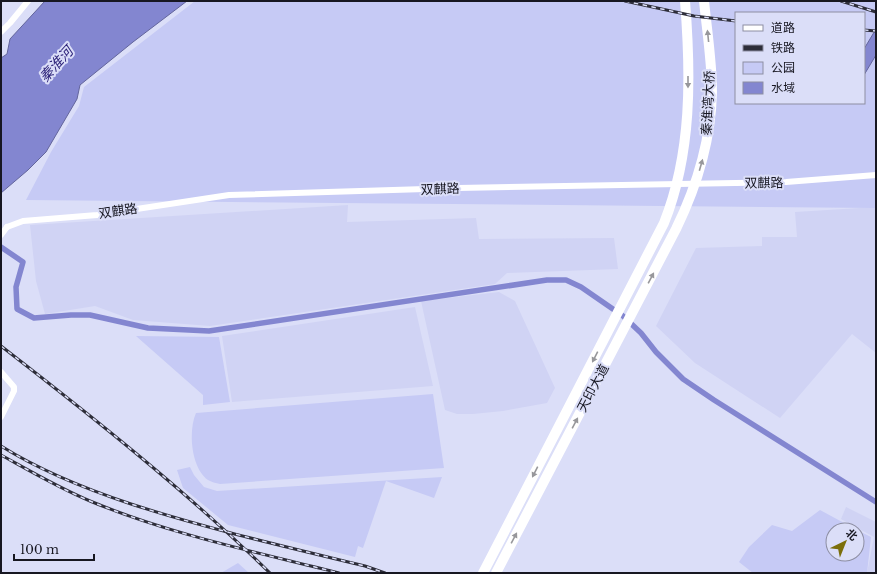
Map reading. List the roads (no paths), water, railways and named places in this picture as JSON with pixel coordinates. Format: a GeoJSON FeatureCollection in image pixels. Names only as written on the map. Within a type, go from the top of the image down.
{"type":"FeatureCollection","features":[{"type":"Feature","properties":{"kind":"main road","name":"秦淮湾大桥"},"geometry":{"type":"LineString","coordinates":[[672,203],[682,162],[687,123],[687,27],[685,1]]}},
{"type":"Feature","properties":{"kind":"main road","name":"秦淮湾大桥"},"geometry":{"type":"LineString","coordinates":[[689,202],[705,149],[711,111],[711,78],[704,1]]}},
{"type":"Feature","properties":{"kind":"main road","name":"天印大道"},"geometry":{"type":"LineString","coordinates":[[496,573],[624,330],[689,202]]}},
{"type":"Feature","properties":{"kind":"main road","name":"天印大道"},"geometry":{"type":"LineString","coordinates":[[483,573],[664,223],[672,203]]}},
{"type":"Feature","properties":{"kind":"street"},"geometry":{"type":"LineString","coordinates":[[1,32],[10,24],[28,1]]}},
{"type":"Feature","properties":{"kind":"street","name":"双麒路"},"geometry":{"type":"LineString","coordinates":[[7,227],[23,221],[97,215],[229,195],[786,182],[876,175]]}},
{"type":"Feature","properties":{"kind":"street"},"geometry":{"type":"LineString","coordinates":[[1,223],[7,227],[1,235]]}},
{"type":"Feature","properties":{"kind":"street"},"geometry":{"type":"LineString","coordinates":[[1,372],[14,387],[14,391],[1,417]]}},
{"type":"Feature","properties":{"kind":"water","name":"秦淮河"},"geometry":{"type":"Polygon","coordinates":[[[45,1],[187,1],[80,85],[77,99],[46,152],[1,193],[1,58],[7,54],[10,39],[45,1]]]}},
{"type":"Feature","properties":{"kind":"water"},"geometry":{"type":"Polygon","coordinates":[[[876,29],[876,55],[865,73],[865,47],[876,29]]]}},
{"type":"Feature","properties":{"kind":"waterway"},"geometry":{"type":"LineString","coordinates":[[1,247],[23,262],[16,287],[17,309],[34,318],[90,315],[148,328],[209,331],[547,280],[566,280],[581,287],[623,316],[641,333],[656,352],[683,379],[876,502]]}},
{"type":"Feature","properties":{"kind":"railway"},"geometry":{"type":"LineString","coordinates":[[625,1],[694,16],[735,21]]}},
{"type":"Feature","properties":{"kind":"railway"},"geometry":{"type":"LineString","coordinates":[[841,1],[876,12]]}},
{"type":"Feature","properties":{"kind":"railway"},"geometry":{"type":"LineString","coordinates":[[865,30],[876,31]]}},
{"type":"Feature","properties":{"kind":"railway"},"geometry":{"type":"LineString","coordinates":[[1,346],[139,456],[206,513],[270,573]]}},
{"type":"Feature","properties":{"kind":"railway"},"geometry":{"type":"LineString","coordinates":[[1,446],[32,464],[64,479],[131,504],[218,530],[365,566],[385,573]]}},
{"type":"Feature","properties":{"kind":"railway"},"geometry":{"type":"LineString","coordinates":[[1,455],[67,491],[120,513],[213,542],[339,573]]}}]}
